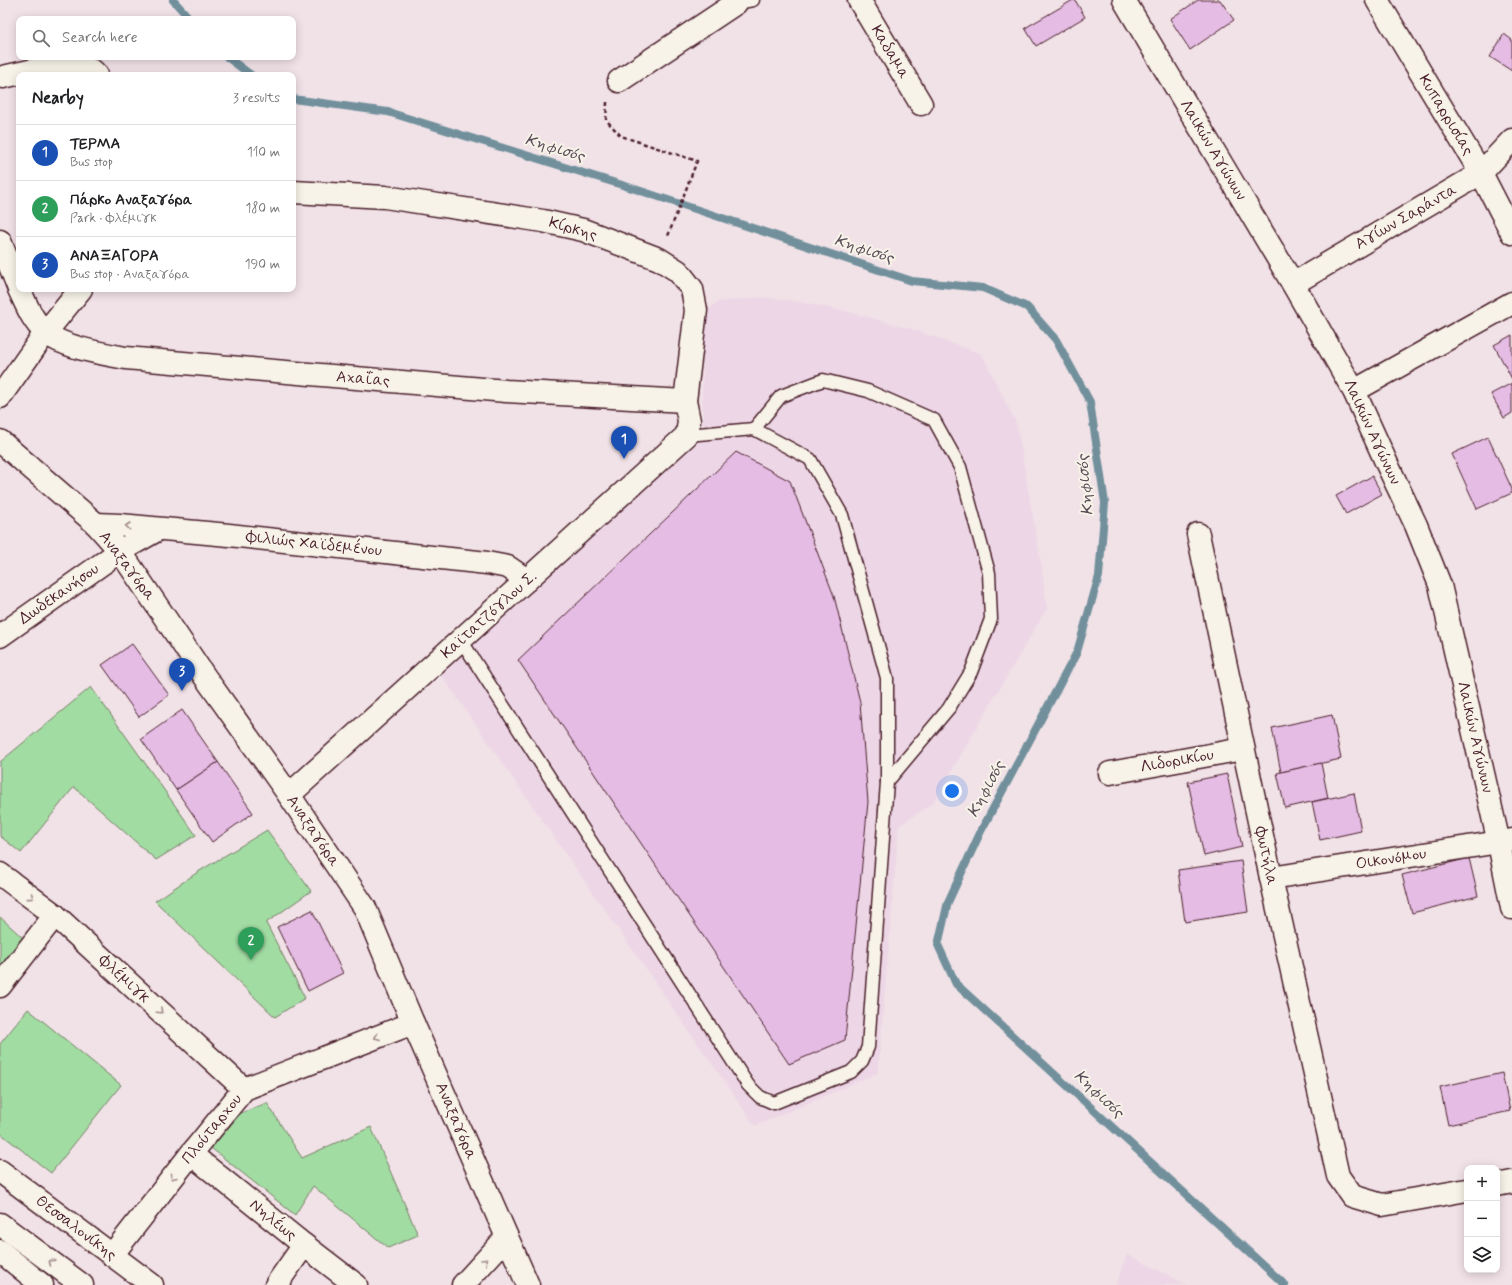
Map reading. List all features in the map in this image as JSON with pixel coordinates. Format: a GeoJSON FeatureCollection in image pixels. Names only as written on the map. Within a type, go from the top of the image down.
{"type":"FeatureCollection","features":[{"type":"Feature","properties":{"kind":"main road","name":"Καδαμα"},"geometry":{"type":"LineString","coordinates":[[858,0],[921,104]]}},
{"type":"Feature","properties":{"kind":"main road","name":"Λαικών Αγώνων"},"geometry":{"type":"LineString","coordinates":[[1124,0],[1293,284],[1354,391],[1416,525],[1440,585],[1506,841],[1512,908]]}},
{"type":"Feature","properties":{"kind":"main road","name":"Κυπαρρισίας"},"geometry":{"type":"LineString","coordinates":[[1377,0],[1481,173],[1512,233]]}},
{"type":"Feature","properties":{"kind":"main road"},"geometry":{"type":"LineString","coordinates":[[619,82],[743,1]]}},
{"type":"Feature","properties":{"kind":"main road"},"geometry":{"type":"LineString","coordinates":[[25,72],[65,63],[77,65],[94,72]]}},
{"type":"Feature","properties":{"kind":"main road"},"geometry":{"type":"LineString","coordinates":[[3,77],[16,74]]}},
{"type":"Feature","properties":{"kind":"main road","name":"Αγίων Σαράντα"},"geometry":{"type":"LineString","coordinates":[[1293,284],[1481,173],[1512,140]]}},
{"type":"Feature","properties":{"kind":"main road","name":"Κίρκης"},"geometry":{"type":"LineString","coordinates":[[296,192],[385,197],[543,221],[584,230],[659,259],[678,271],[692,288],[696,310],[685,401],[689,420],[688,435]]}},
{"type":"Feature","properties":{"kind":"main road"},"geometry":{"type":"LineString","coordinates":[[0,241],[16,281]]}},
{"type":"Feature","properties":{"kind":"main road"},"geometry":{"type":"LineString","coordinates":[[20,292],[35,321],[45,332]]}},
{"type":"Feature","properties":{"kind":"main road"},"geometry":{"type":"LineString","coordinates":[[0,397],[45,332],[78,292]]}},
{"type":"Feature","properties":{"kind":"main road"},"geometry":{"type":"LineString","coordinates":[[1354,391],[1512,302]]}},
{"type":"Feature","properties":{"kind":"main road","name":"Αχαΐας"},"geometry":{"type":"LineString","coordinates":[[45,332],[63,342],[126,358],[506,391],[685,401]]}},
{"type":"Feature","properties":{"kind":"main road","name":"Καϊτατζόγλου Σ."},"geometry":{"type":"LineString","coordinates":[[289,795],[688,435]]}},
{"type":"Feature","properties":{"kind":"main road","name":"Αναξαγόρα"},"geometry":{"type":"LineString","coordinates":[[0,441],[96,524],[120,551],[205,677],[289,795],[365,908],[413,1023],[506,1238],[528,1285]]}},
{"type":"Feature","properties":{"kind":"main road","name":"Φιλιώς Χαϊδεμένου"},"geometry":{"type":"LineString","coordinates":[[96,524],[237,536],[496,564],[508,567],[527,580]]}},
{"type":"Feature","properties":{"kind":"main road","name":"Δωδεκανήσου"},"geometry":{"type":"LineString","coordinates":[[0,636],[120,551],[159,529]]}},
{"type":"Feature","properties":{"kind":"main road","name":"Φωτήλα"},"geometry":{"type":"LineString","coordinates":[[1198,534],[1271,878],[1338,1176],[1352,1196],[1382,1205],[1464,1191]]}},
{"type":"Feature","properties":{"kind":"main road","name":"Λιδορικίου"},"geometry":{"type":"LineString","coordinates":[[1110,773],[1243,749]]}},
{"type":"Feature","properties":{"kind":"main road","name":"Οικονόμου"},"geometry":{"type":"LineString","coordinates":[[1271,878],[1506,841]]}},
{"type":"Feature","properties":{"kind":"main road","name":"Φλέμιγκ"},"geometry":{"type":"LineString","coordinates":[[0,874],[55,915],[244,1089]]}},
{"type":"Feature","properties":{"kind":"main road"},"geometry":{"type":"LineString","coordinates":[[0,986],[55,915]]}},
{"type":"Feature","properties":{"kind":"main road","name":"Πλούταρχου"},"geometry":{"type":"LineString","coordinates":[[112,1255],[244,1089],[413,1023]]}},
{"type":"Feature","properties":{"kind":"main road","name":"Νηλέως"},"geometry":{"type":"LineString","coordinates":[[191,1154],[304,1246],[356,1285]]}},
{"type":"Feature","properties":{"kind":"main road","name":"Θεσσαλονίκης"},"geometry":{"type":"LineString","coordinates":[[0,1171],[152,1285]]}},
{"type":"Feature","properties":{"kind":"main road"},"geometry":{"type":"LineString","coordinates":[[1500,1184],[1512,1182]]}},
{"type":"Feature","properties":{"kind":"main road"},"geometry":{"type":"LineString","coordinates":[[0,1224],[82,1285]]}},
{"type":"Feature","properties":{"kind":"main road"},"geometry":{"type":"LineString","coordinates":[[463,1285],[506,1238]]}},
{"type":"Feature","properties":{"kind":"main road"},"geometry":{"type":"LineString","coordinates":[[276,1285],[304,1246]]}},
{"type":"Feature","properties":{"kind":"main road"},"geometry":{"type":"LineString","coordinates":[[0,1251],[42,1285]]}},
{"type":"Feature","properties":{"kind":"lane"},"geometry":{"type":"LineString","coordinates":[[754,430],[781,396],[823,380],[868,391],[934,420],[960,467],[990,573],[991,618],[971,672],[949,708],[887,782]]}},
{"type":"Feature","properties":{"kind":"lane"},"geometry":{"type":"LineString","coordinates":[[461,640],[748,1085],[760,1097],[774,1103],[851,1072],[862,1061],[868,1047],[887,782],[887,678],[842,515],[810,459],[754,430],[688,435]]}},
{"type":"Feature","properties":{"kind":"path"},"geometry":{"type":"LineString","coordinates":[[619,82],[607,99],[606,120],[621,136],[697,162],[676,217]]}},
{"type":"Feature","properties":{"kind":"shaded area"},"geometry":{"type":"Polygon","coordinates":[[[763,297],[795,301],[850,312],[915,330],[982,354],[1017,425],[1042,568],[1047,608],[933,803],[899,826],[878,1073],[755,1126],[439,672],[688,449],[703,427],[702,391],[705,312],[717,302],[763,297]]]}},
{"type":"Feature","properties":{"kind":"shaded area"},"geometry":{"type":"Polygon","coordinates":[[[1127,1254],[1187,1285],[1116,1285],[1127,1254]]]}},
{"type":"Feature","properties":{"kind":"green space"},"geometry":{"type":"Polygon","coordinates":[[[91,687],[196,835],[156,860],[74,787],[21,853],[0,836],[0,762],[91,687]]]}},
{"type":"Feature","properties":{"kind":"green space"},"geometry":{"type":"Polygon","coordinates":[[[267,830],[311,891],[266,923],[305,998],[275,1017],[155,901],[198,872],[267,830]]]}},
{"type":"Feature","properties":{"kind":"green space"},"geometry":{"type":"Polygon","coordinates":[[[0,917],[23,938],[0,967],[0,917]]]}},
{"type":"Feature","properties":{"kind":"green space"},"geometry":{"type":"Polygon","coordinates":[[[28,1009],[121,1085],[51,1173],[0,1133],[0,1044],[28,1009]]]}},
{"type":"Feature","properties":{"kind":"green space"},"geometry":{"type":"Polygon","coordinates":[[[267,1103],[302,1158],[371,1127],[418,1235],[388,1248],[313,1186],[295,1215],[211,1148],[241,1113],[267,1103]]]}},
{"type":"Feature","properties":{"kind":"building"},"geometry":{"type":"Polygon","coordinates":[[[1075,0],[1085,17],[1036,46],[1025,28],[1075,0]]]}},
{"type":"Feature","properties":{"kind":"building"},"geometry":{"type":"Polygon","coordinates":[[[1198,0],[1220,0],[1234,20],[1190,50],[1170,19],[1198,0]]]}},
{"type":"Feature","properties":{"kind":"building"},"geometry":{"type":"Polygon","coordinates":[[[1504,34],[1512,40],[1512,71],[1490,57],[1504,34]]]}},
{"type":"Feature","properties":{"kind":"building"},"geometry":{"type":"Polygon","coordinates":[[[1512,335],[1512,379],[1494,345],[1512,335]]]}},
{"type":"Feature","properties":{"kind":"building"},"geometry":{"type":"Polygon","coordinates":[[[1512,383],[1512,413],[1504,418],[1491,394],[1512,383]]]}},
{"type":"Feature","properties":{"kind":"building"},"geometry":{"type":"Polygon","coordinates":[[[1488,437],[1512,489],[1512,493],[1477,509],[1452,454],[1488,437]]]}},
{"type":"Feature","properties":{"kind":"building"},"geometry":{"type":"Polygon","coordinates":[[[736,452],[790,481],[834,596],[860,702],[868,802],[845,1040],[789,1064],[518,660],[736,452]]]}},
{"type":"Feature","properties":{"kind":"building"},"geometry":{"type":"Polygon","coordinates":[[[1372,476],[1382,494],[1346,514],[1336,496],[1372,476]]]}},
{"type":"Feature","properties":{"kind":"building"},"geometry":{"type":"Polygon","coordinates":[[[132,644],[169,695],[139,717],[102,665],[132,644]]]}},
{"type":"Feature","properties":{"kind":"building"},"geometry":{"type":"Polygon","coordinates":[[[182,710],[218,762],[176,790],[141,739],[182,710]]]}},
{"type":"Feature","properties":{"kind":"building"},"geometry":{"type":"Polygon","coordinates":[[[1332,715],[1341,759],[1281,772],[1272,728],[1332,715]]]}},
{"type":"Feature","properties":{"kind":"building"},"geometry":{"type":"Polygon","coordinates":[[[218,762],[253,813],[212,842],[176,790],[218,762]]]}},
{"type":"Feature","properties":{"kind":"building"},"geometry":{"type":"Polygon","coordinates":[[[1321,763],[1328,798],[1285,808],[1277,773],[1321,763]]]}},
{"type":"Feature","properties":{"kind":"building"},"geometry":{"type":"Polygon","coordinates":[[[1227,774],[1242,847],[1204,856],[1188,782],[1227,774]]]}},
{"type":"Feature","properties":{"kind":"building"},"geometry":{"type":"Polygon","coordinates":[[[1354,793],[1361,831],[1320,840],[1312,802],[1354,793]]]}},
{"type":"Feature","properties":{"kind":"building"},"geometry":{"type":"Polygon","coordinates":[[[1469,858],[1478,896],[1412,913],[1402,875],[1469,858]]]}},
{"type":"Feature","properties":{"kind":"building"},"geometry":{"type":"Polygon","coordinates":[[[1241,861],[1248,912],[1185,922],[1178,870],[1241,861]]]}},
{"type":"Feature","properties":{"kind":"building"},"geometry":{"type":"Polygon","coordinates":[[[312,910],[343,973],[308,991],[277,927],[312,910]]]}},
{"type":"Feature","properties":{"kind":"building"},"geometry":{"type":"Polygon","coordinates":[[[1502,1073],[1510,1111],[1448,1125],[1440,1087],[1502,1073]]]}},
{"type":"Feature","properties":{"kind":"waterway","name":"Κηφισός"},"geometry":{"type":"LineString","coordinates":[[173,0],[187,16]]}},
{"type":"Feature","properties":{"kind":"waterway","name":"Κηφισός"},"geometry":{"type":"LineString","coordinates":[[231,60],[247,72]]}},
{"type":"Feature","properties":{"kind":"waterway","name":"Κηφισός"},"geometry":{"type":"LineString","coordinates":[[296,99],[388,112],[635,189],[912,281],[983,288],[1027,307],[1056,340],[1090,402],[1105,503],[1099,576],[1077,652],[981,831],[948,902],[938,945],[956,984],[1285,1285]]}},
{"type":"Feature","properties":{"kind":"place","name":"ΤΕΡΜΑ"},"geometry":{"type":"Point","coordinates":[624,459]}},
{"type":"Feature","properties":{"kind":"place","name":"ΑΝΑΞΑΓΟΡΑ"},"geometry":{"type":"Point","coordinates":[182,691]}},
{"type":"Feature","properties":{"kind":"place","name":"Πάρκο Αναξαγόρα"},"geometry":{"type":"Point","coordinates":[251,960]}}]}
